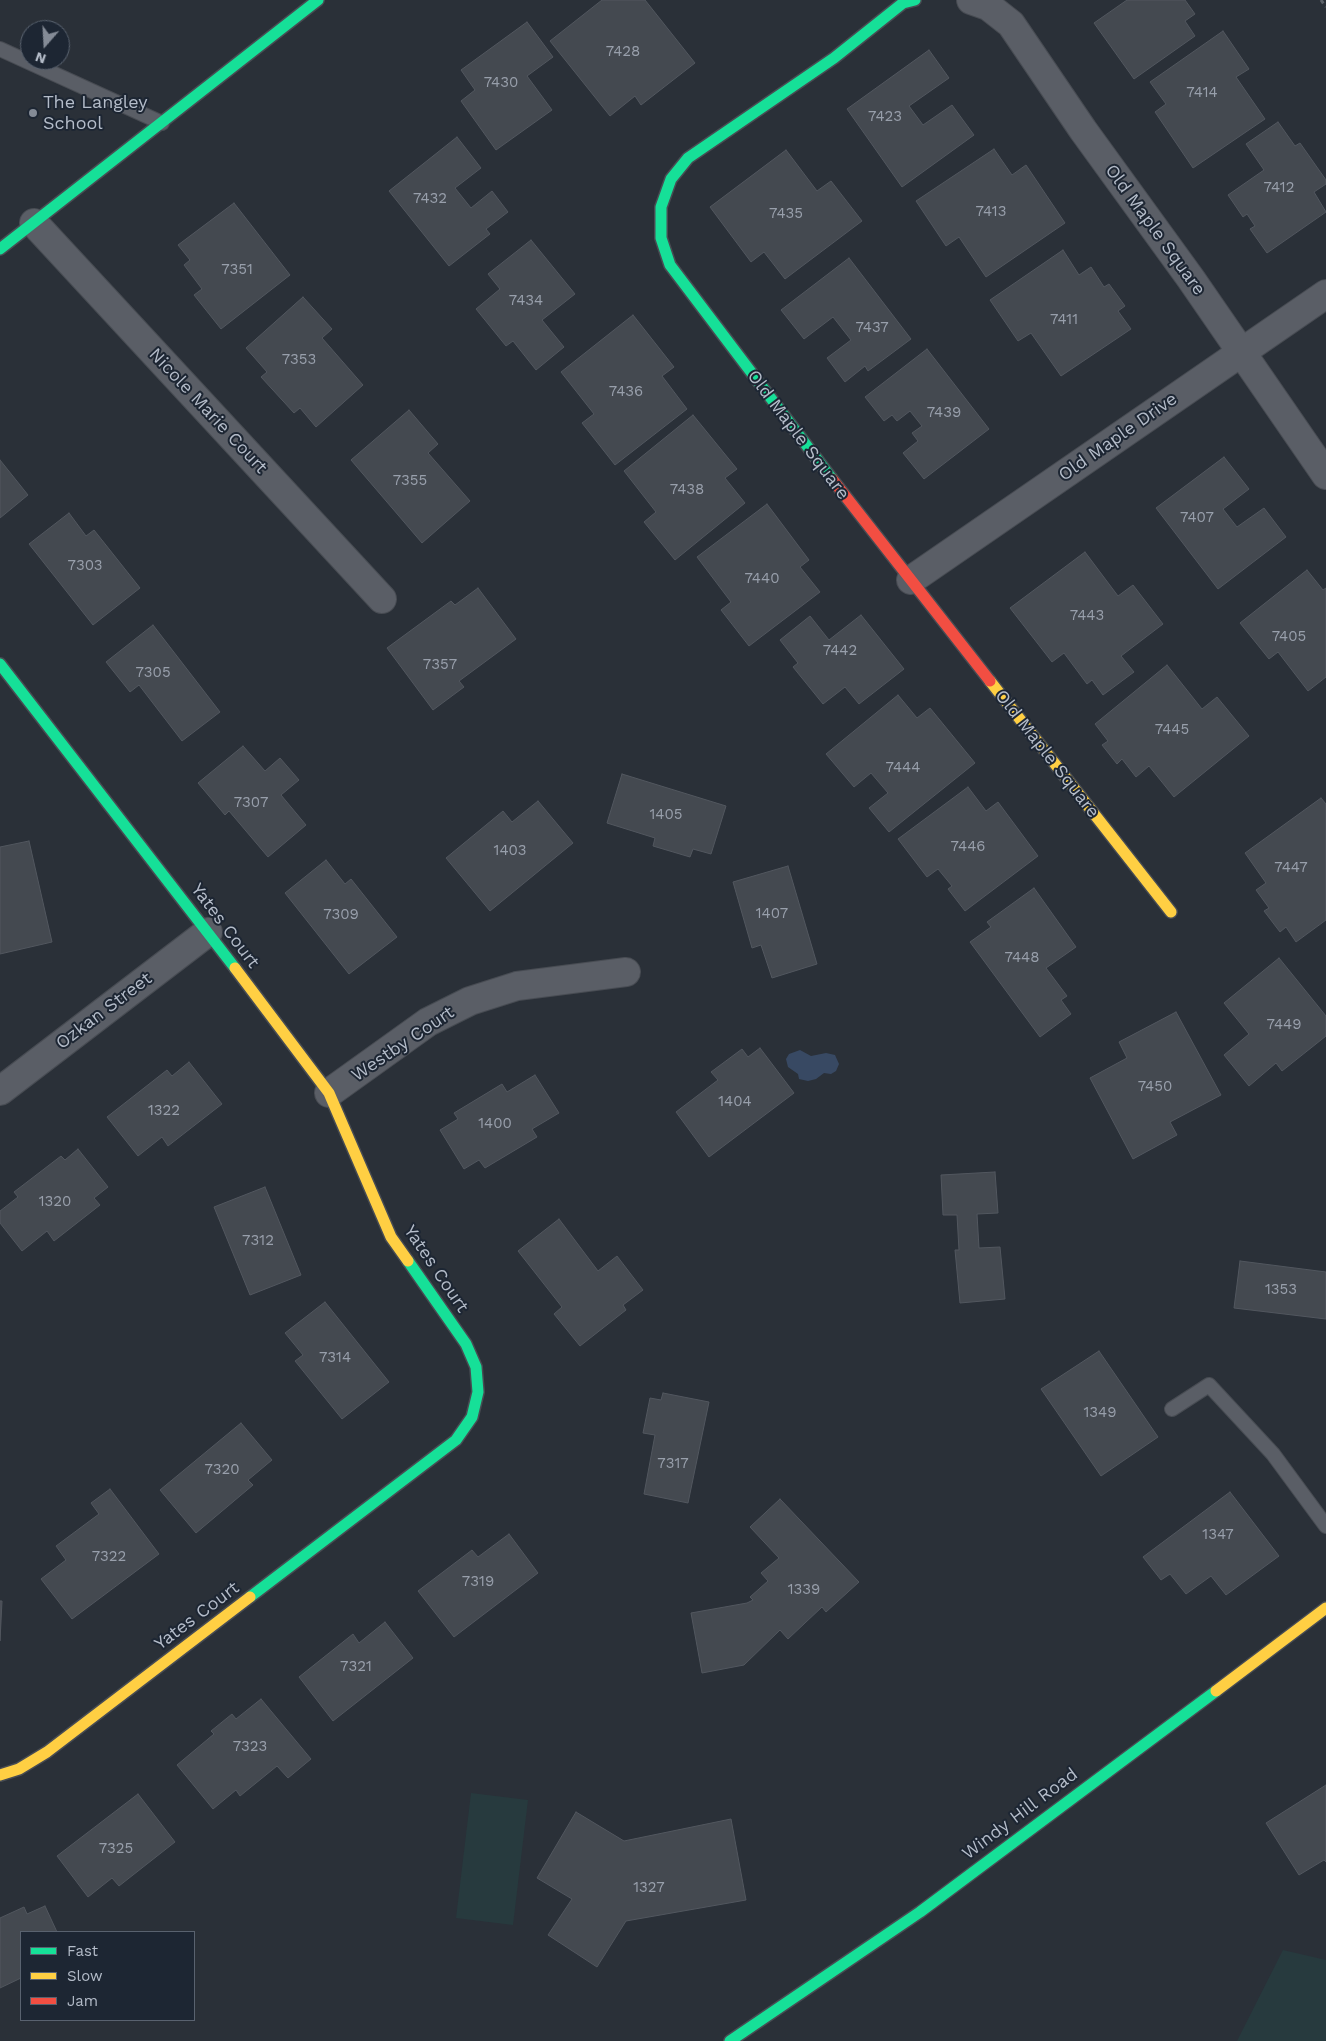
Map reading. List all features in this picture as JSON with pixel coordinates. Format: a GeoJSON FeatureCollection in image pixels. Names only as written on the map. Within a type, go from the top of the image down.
{"type":"FeatureCollection","features":[{"type":"Feature","properties":{"kind":"street"},"geometry":{"type":"LineString","coordinates":[[0,249],[318,0]]}},
{"type":"Feature","properties":{"kind":"street","name":"Old Maple Square"},"geometry":{"type":"LineString","coordinates":[[915,0],[903,3],[834,58],[688,158],[671,180],[661,207],[661,238],[670,265],[846,498],[1171,912]]}},
{"type":"Feature","properties":{"kind":"street","name":"Old Maple Square"},"geometry":{"type":"LineString","coordinates":[[971,0],[988,6],[1011,24],[1083,130],[1191,279],[1326,475]]}},
{"type":"Feature","properties":{"kind":"street","name":"Nicole Marie Court"},"geometry":{"type":"LineString","coordinates":[[34,223],[382,599]]}},
{"type":"Feature","properties":{"kind":"street","name":"Old Maple Drive"},"geometry":{"type":"LineString","coordinates":[[911,580],[1326,294]]}},
{"type":"Feature","properties":{"kind":"street","name":"Yates Court"},"geometry":{"type":"LineString","coordinates":[[0,664],[208,932],[329,1093],[391,1238],[466,1344],[476,1367],[478,1392],[472,1417],[456,1440],[47,1752],[19,1769],[0,1775]]}},
{"type":"Feature","properties":{"kind":"street","name":"Ozkan Street"},"geometry":{"type":"LineString","coordinates":[[0,1091],[208,932]]}},
{"type":"Feature","properties":{"kind":"street","name":"Westby Court"},"geometry":{"type":"LineString","coordinates":[[329,1093],[428,1022],[470,1001],[518,986],[626,972]]}},
{"type":"Feature","properties":{"kind":"street","name":"Windy Hill Road"},"geometry":{"type":"LineString","coordinates":[[730,2041],[920,1912],[1326,1608]]}},
{"type":"Feature","properties":{"kind":"lane"},"geometry":{"type":"LineString","coordinates":[[0,49],[162,122]]}},
{"type":"Feature","properties":{"kind":"lane"},"geometry":{"type":"LineString","coordinates":[[1172,1409],[1209,1385],[1273,1454],[1326,1526]]}},
{"type":"Feature","properties":{"kind":"path"},"geometry":{"type":"LineString","coordinates":[[1321,0],[1326,7]]}},
{"type":"Feature","properties":{"kind":"green space"},"geometry":{"type":"Polygon","coordinates":[[[471,1793],[528,1800],[513,1925],[456,1918],[471,1793]]]}},
{"type":"Feature","properties":{"kind":"green space"},"geometry":{"type":"Polygon","coordinates":[[[1283,1950],[1326,1960],[1326,2041],[1237,2041],[1283,1950]]]}},
{"type":"Feature","properties":{"kind":"water"},"geometry":{"type":"Polygon","coordinates":[[[800,1050],[811,1056],[826,1053],[835,1055],[839,1064],[836,1071],[831,1074],[824,1073],[816,1079],[808,1081],[799,1079],[798,1074],[788,1067],[786,1059],[789,1054],[800,1050]]]}},
{"type":"Feature","properties":{"kind":"building"},"geometry":{"type":"Polygon","coordinates":[[[602,0],[645,0],[695,63],[641,105],[635,96],[610,116],[550,41],[602,0]]]}},
{"type":"Feature","properties":{"kind":"building"},"geometry":{"type":"Polygon","coordinates":[[[1127,0],[1185,0],[1195,14],[1185,21],[1195,36],[1134,79],[1094,23],[1127,0]]]}},
{"type":"Feature","properties":{"kind":"building"},"geometry":{"type":"Polygon","coordinates":[[[527,22],[553,57],[527,76],[552,110],[496,150],[461,101],[475,90],[461,70],[527,22]]]}},
{"type":"Feature","properties":{"kind":"building"},"geometry":{"type":"Polygon","coordinates":[[[1223,31],[1249,69],[1236,77],[1265,119],[1193,168],[1155,112],[1166,104],[1150,82],[1223,31]]]}},
{"type":"Feature","properties":{"kind":"building"},"geometry":{"type":"Polygon","coordinates":[[[929,50],[949,78],[909,106],[923,125],[952,105],[974,135],[902,187],[847,109],[929,50]]]}},
{"type":"Feature","properties":{"kind":"building"},"geometry":{"type":"Polygon","coordinates":[[[1278,122],[1295,146],[1300,143],[1326,180],[1326,184],[1314,192],[1326,212],[1267,253],[1250,229],[1255,226],[1247,214],[1243,217],[1228,195],[1264,170],[1246,144],[1278,122]]]}},
{"type":"Feature","properties":{"kind":"building"},"geometry":{"type":"Polygon","coordinates":[[[457,137],[481,168],[455,188],[471,208],[492,191],[508,212],[486,229],[490,234],[449,266],[389,191],[457,137]]]}},
{"type":"Feature","properties":{"kind":"building"},"geometry":{"type":"Polygon","coordinates":[[[994,149],[1012,175],[1026,165],[1065,223],[986,277],[959,237],[946,246],[916,201],[994,149]]]}},
{"type":"Feature","properties":{"kind":"building"},"geometry":{"type":"Polygon","coordinates":[[[786,150],[817,191],[831,181],[862,221],[785,279],[764,252],[751,262],[710,207],[786,150]]]}},
{"type":"Feature","properties":{"kind":"building"},"geometry":{"type":"Polygon","coordinates":[[[234,203],[290,275],[221,329],[194,295],[202,289],[184,265],[190,260],[178,245],[234,203]]]}},
{"type":"Feature","properties":{"kind":"building"},"geometry":{"type":"Polygon","coordinates":[[[531,240],[575,294],[542,320],[564,347],[536,370],[513,341],[506,346],[476,309],[500,289],[488,274],[531,240]]]}},
{"type":"Feature","properties":{"kind":"building"},"geometry":{"type":"Polygon","coordinates":[[[1063,250],[1079,275],[1091,267],[1104,287],[1109,284],[1125,306],[1118,311],[1131,329],[1061,376],[1031,333],[1018,341],[990,300],[1063,250]]]}},
{"type":"Feature","properties":{"kind":"building"},"geometry":{"type":"Polygon","coordinates":[[[849,258],[911,339],[868,371],[865,366],[845,382],[827,358],[851,340],[833,317],[804,339],[781,310],[849,258]]]}},
{"type":"Feature","properties":{"kind":"building"},"geometry":{"type":"Polygon","coordinates":[[[303,297],[332,329],[322,338],[363,385],[316,427],[300,408],[294,413],[261,377],[267,372],[246,348],[303,297]]]}},
{"type":"Feature","properties":{"kind":"building"},"geometry":{"type":"Polygon","coordinates":[[[633,315],[674,367],[662,376],[687,409],[615,465],[582,423],[594,414],[561,372],[633,315]]]}},
{"type":"Feature","properties":{"kind":"building"},"geometry":{"type":"Polygon","coordinates":[[[927,349],[989,429],[924,479],[903,453],[918,441],[912,433],[922,426],[910,411],[897,421],[892,415],[884,421],[865,397],[927,349]]]}},
{"type":"Feature","properties":{"kind":"building"},"geometry":{"type":"Polygon","coordinates":[[[409,410],[438,444],[428,453],[470,501],[422,543],[351,460],[409,410]]]}},
{"type":"Feature","properties":{"kind":"building"},"geometry":{"type":"Polygon","coordinates":[[[693,415],[737,469],[725,478],[745,503],[675,560],[644,522],[656,512],[624,471],[693,415]]]}},
{"type":"Feature","properties":{"kind":"building"},"geometry":{"type":"Polygon","coordinates":[[[1224,457],[1249,489],[1223,509],[1237,527],[1264,508],[1286,537],[1218,589],[1156,508],[1224,457]]]}},
{"type":"Feature","properties":{"kind":"building"},"geometry":{"type":"Polygon","coordinates":[[[0,460],[28,495],[0,518],[0,460]]]}},
{"type":"Feature","properties":{"kind":"building"},"geometry":{"type":"Polygon","coordinates":[[[767,504],[809,560],[800,567],[820,592],[749,646],[721,610],[731,602],[697,557],[767,504]]]}},
{"type":"Feature","properties":{"kind":"building"},"geometry":{"type":"Polygon","coordinates":[[[69,513],[86,536],[94,530],[140,588],[93,625],[29,544],[69,513]]]}},
{"type":"Feature","properties":{"kind":"building"},"geometry":{"type":"Polygon","coordinates":[[[1085,552],[1118,596],[1133,585],[1163,624],[1121,656],[1134,672],[1103,695],[1092,680],[1087,684],[1064,653],[1052,662],[1010,608],[1085,552]]]}},
{"type":"Feature","properties":{"kind":"building"},"geometry":{"type":"Polygon","coordinates":[[[1307,570],[1323,590],[1326,588],[1326,677],[1308,691],[1278,652],[1269,659],[1240,623],[1307,570]]]}},
{"type":"Feature","properties":{"kind":"building"},"geometry":{"type":"Polygon","coordinates":[[[478,588],[516,639],[459,681],[464,687],[433,710],[387,648],[451,601],[455,605],[478,588]]]}},
{"type":"Feature","properties":{"kind":"building"},"geometry":{"type":"Polygon","coordinates":[[[861,615],[904,669],[859,704],[845,687],[823,704],[793,667],[798,663],[780,640],[810,616],[829,640],[861,615]]]}},
{"type":"Feature","properties":{"kind":"building"},"geometry":{"type":"Polygon","coordinates":[[[153,625],[220,712],[182,741],[139,685],[130,692],[106,662],[153,625]]]}},
{"type":"Feature","properties":{"kind":"building"},"geometry":{"type":"Polygon","coordinates":[[[1167,665],[1202,709],[1217,697],[1249,736],[1174,797],[1149,766],[1136,777],[1122,759],[1117,764],[1102,745],[1108,741],[1095,724],[1167,665]]]}},
{"type":"Feature","properties":{"kind":"building"},"geometry":{"type":"Polygon","coordinates":[[[898,695],[917,718],[930,708],[975,763],[889,832],[869,808],[888,793],[871,773],[854,787],[826,754],[898,695]]]}},
{"type":"Feature","properties":{"kind":"building"},"geometry":{"type":"Polygon","coordinates":[[[243,746],[265,771],[280,758],[299,780],[281,795],[306,825],[268,857],[229,811],[225,815],[198,783],[243,746]]]}},
{"type":"Feature","properties":{"kind":"building"},"geometry":{"type":"Polygon","coordinates":[[[622,774],[726,806],[711,854],[693,849],[690,857],[653,846],[655,838],[607,823],[622,774]]]}},
{"type":"Feature","properties":{"kind":"building"},"geometry":{"type":"Polygon","coordinates":[[[968,787],[986,811],[998,802],[1038,856],[965,911],[948,889],[952,886],[938,869],[927,877],[898,839],[968,787]]]}},
{"type":"Feature","properties":{"kind":"building"},"geometry":{"type":"Polygon","coordinates":[[[1321,798],[1326,804],[1326,920],[1296,942],[1286,927],[1280,932],[1264,911],[1269,908],[1256,890],[1266,883],[1245,853],[1321,798]]]}},
{"type":"Feature","properties":{"kind":"building"},"geometry":{"type":"Polygon","coordinates":[[[538,801],[573,843],[490,911],[446,858],[503,811],[512,822],[538,801]]]}},
{"type":"Feature","properties":{"kind":"building"},"geometry":{"type":"Polygon","coordinates":[[[29,841],[52,942],[0,954],[0,847],[29,841]]]}},
{"type":"Feature","properties":{"kind":"building"},"geometry":{"type":"Polygon","coordinates":[[[326,860],[345,884],[351,879],[397,937],[349,974],[285,893],[326,860]]]}},
{"type":"Feature","properties":{"kind":"building"},"geometry":{"type":"Polygon","coordinates":[[[788,866],[817,964],[772,978],[761,945],[752,948],[733,882],[788,866]]]}},
{"type":"Feature","properties":{"kind":"building"},"geometry":{"type":"Polygon","coordinates":[[[1034,888],[1076,947],[1046,968],[1067,996],[1061,1000],[1071,1014],[1040,1037],[970,942],[991,927],[987,922],[1034,888]]]}},
{"type":"Feature","properties":{"kind":"building"},"geometry":{"type":"Polygon","coordinates":[[[1279,958],[1326,1016],[1326,1036],[1282,1071],[1276,1063],[1249,1086],[1224,1055],[1249,1034],[1224,1003],[1279,958]]]}},
{"type":"Feature","properties":{"kind":"building"},"geometry":{"type":"Polygon","coordinates":[[[1176,1012],[1221,1095],[1170,1122],[1177,1135],[1133,1159],[1090,1078],[1127,1058],[1119,1042],[1176,1012]]]}},
{"type":"Feature","properties":{"kind":"building"},"geometry":{"type":"Polygon","coordinates":[[[760,1048],[794,1093],[709,1157],[676,1112],[718,1080],[711,1072],[742,1049],[748,1057],[760,1048]]]}},
{"type":"Feature","properties":{"kind":"building"},"geometry":{"type":"Polygon","coordinates":[[[189,1062],[222,1104],[168,1146],[162,1137],[138,1156],[107,1117],[167,1070],[172,1076],[189,1062]]]}},
{"type":"Feature","properties":{"kind":"building"},"geometry":{"type":"Polygon","coordinates":[[[535,1075],[559,1113],[532,1129],[537,1137],[485,1168],[479,1160],[464,1169],[440,1130],[458,1119],[454,1113],[502,1084],[507,1092],[535,1075]]]}},
{"type":"Feature","properties":{"kind":"building"},"geometry":{"type":"Polygon","coordinates":[[[78,1149],[108,1187],[94,1198],[100,1205],[54,1241],[47,1231],[22,1251],[0,1223],[0,1211],[18,1197],[14,1192],[61,1156],[65,1160],[78,1149]]]}},
{"type":"Feature","properties":{"kind":"building"},"geometry":{"type":"Polygon","coordinates":[[[995,1172],[998,1213],[977,1214],[979,1248],[1000,1247],[1005,1299],[960,1303],[955,1250],[959,1250],[957,1215],[943,1215],[941,1175],[995,1172]]]}},
{"type":"Feature","properties":{"kind":"building"},"geometry":{"type":"Polygon","coordinates":[[[265,1187],[301,1275],[250,1295],[214,1207],[265,1187]]]}},
{"type":"Feature","properties":{"kind":"building"},"geometry":{"type":"Polygon","coordinates":[[[559,1219],[598,1271],[617,1256],[643,1290],[623,1305],[626,1310],[580,1346],[554,1314],[562,1307],[518,1251],[559,1219]]]}},
{"type":"Feature","properties":{"kind":"building"},"geometry":{"type":"Polygon","coordinates":[[[1240,1261],[1326,1272],[1326,1319],[1234,1308],[1240,1261]]]}},
{"type":"Feature","properties":{"kind":"building"},"geometry":{"type":"Polygon","coordinates":[[[325,1302],[389,1382],[342,1419],[295,1361],[303,1355],[285,1333],[325,1302]]]}},
{"type":"Feature","properties":{"kind":"building"},"geometry":{"type":"Polygon","coordinates":[[[1099,1351],[1158,1437],[1101,1476],[1041,1389],[1099,1351]]]}},
{"type":"Feature","properties":{"kind":"building"},"geometry":{"type":"Polygon","coordinates":[[[663,1393],[709,1402],[688,1503],[644,1494],[655,1435],[643,1433],[650,1398],[661,1400],[663,1393]]]}},
{"type":"Feature","properties":{"kind":"building"},"geometry":{"type":"Polygon","coordinates":[[[241,1423],[272,1460],[248,1480],[253,1485],[196,1533],[160,1490],[241,1423]]]}},
{"type":"Feature","properties":{"kind":"building"},"geometry":{"type":"Polygon","coordinates":[[[110,1489],[159,1554],[72,1619],[41,1579],[66,1560],[56,1546],[99,1514],[91,1503],[110,1489]]]}},
{"type":"Feature","properties":{"kind":"building"},"geometry":{"type":"Polygon","coordinates":[[[1230,1492],[1279,1556],[1226,1595],[1211,1576],[1186,1594],[1170,1574],[1161,1580],[1143,1557],[1230,1492]]]}},
{"type":"Feature","properties":{"kind":"building"},"geometry":{"type":"Polygon","coordinates":[[[780,1499],[859,1582],[826,1612],[822,1607],[788,1639],[780,1630],[744,1665],[702,1673],[691,1613],[747,1603],[753,1600],[750,1597],[768,1581],[761,1573],[779,1558],[750,1527],[780,1499]]]}},
{"type":"Feature","properties":{"kind":"building"},"geometry":{"type":"Polygon","coordinates":[[[509,1534],[538,1573],[454,1637],[418,1591],[472,1550],[478,1557],[509,1534]]]}},
{"type":"Feature","properties":{"kind":"building"},"geometry":{"type":"Polygon","coordinates":[[[0,1601],[2,1601],[0,1641],[0,1601]]]}},
{"type":"Feature","properties":{"kind":"building"},"geometry":{"type":"Polygon","coordinates":[[[385,1622],[413,1658],[333,1721],[299,1677],[353,1634],[359,1643],[385,1622]]]}},
{"type":"Feature","properties":{"kind":"building"},"geometry":{"type":"Polygon","coordinates":[[[261,1699],[311,1759],[288,1778],[277,1766],[240,1796],[236,1790],[213,1809],[177,1765],[214,1734],[211,1731],[232,1714],[236,1719],[261,1699]]]}},
{"type":"Feature","properties":{"kind":"building"},"geometry":{"type":"Polygon","coordinates":[[[1326,1785],[1326,1862],[1324,1860],[1299,1875],[1266,1823],[1326,1785]]]}},
{"type":"Feature","properties":{"kind":"building"},"geometry":{"type":"Polygon","coordinates":[[[138,1794],[175,1842],[119,1886],[112,1878],[88,1897],[57,1856],[138,1794]]]}},
{"type":"Feature","properties":{"kind":"building"},"geometry":{"type":"Polygon","coordinates":[[[576,1812],[624,1841],[731,1819],[746,1900],[626,1921],[597,1967],[548,1935],[572,1899],[537,1878],[576,1812]]]}},
{"type":"Feature","properties":{"kind":"building"},"geometry":{"type":"Polygon","coordinates":[[[45,1906],[57,1931],[20,1931],[20,1978],[0,1988],[0,1918],[24,1907],[27,1914],[45,1906]]]}},
{"type":"Feature","properties":{"kind":"traffic: fast"},"geometry":{"type":"LineString","coordinates":[[0,249],[318,0]]}},
{"type":"Feature","properties":{"kind":"traffic: fast"},"geometry":{"type":"LineString","coordinates":[[832,479],[670,265],[661,238],[661,207],[671,179],[688,158],[834,58],[903,3],[915,0]]}},
{"type":"Feature","properties":{"kind":"traffic: fast"},"geometry":{"type":"LineString","coordinates":[[0,664],[235,968]]}},
{"type":"Feature","properties":{"kind":"traffic: fast"},"geometry":{"type":"LineString","coordinates":[[250,1597],[456,1440],[472,1417],[478,1392],[476,1367],[466,1344],[408,1261]]}},
{"type":"Feature","properties":{"kind":"traffic: fast"},"geometry":{"type":"LineString","coordinates":[[730,2041],[920,1912],[1216,1691]]}},
{"type":"Feature","properties":{"kind":"traffic: slow"},"geometry":{"type":"LineString","coordinates":[[990,681],[1171,912]]}},
{"type":"Feature","properties":{"kind":"traffic: slow"},"geometry":{"type":"LineString","coordinates":[[235,968],[329,1093],[391,1237],[408,1261]]}},
{"type":"Feature","properties":{"kind":"traffic: slow"},"geometry":{"type":"LineString","coordinates":[[0,1775],[19,1769],[47,1752],[250,1597]]}},
{"type":"Feature","properties":{"kind":"traffic: slow"},"geometry":{"type":"LineString","coordinates":[[1216,1691],[1326,1608]]}},
{"type":"Feature","properties":{"kind":"traffic: jam"},"geometry":{"type":"LineString","coordinates":[[832,479],[990,681]]}},
{"type":"Feature","properties":{"kind":"place","name":"The Langley School"},"geometry":{"type":"Point","coordinates":[33,113]}}]}
